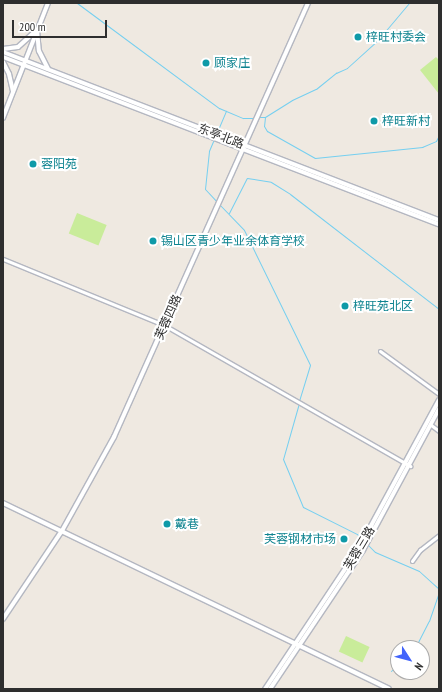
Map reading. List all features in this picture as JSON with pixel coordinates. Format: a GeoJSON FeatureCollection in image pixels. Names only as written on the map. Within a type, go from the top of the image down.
{"type":"FeatureCollection","features":[{"type":"Feature","properties":{"kind":"main road"},"geometry":{"type":"LineString","coordinates":[[3,51],[18,47],[37,30]]}},
{"type":"Feature","properties":{"kind":"main road"},"geometry":{"type":"LineString","coordinates":[[37,30],[39,51],[48,69]]}},
{"type":"Feature","properties":{"kind":"main road","name":"东亭北路"},"geometry":{"type":"LineString","coordinates":[[3,51],[24,63],[439,224]]}},
{"type":"Feature","properties":{"kind":"main road","name":"东亭北路"},"geometry":{"type":"LineString","coordinates":[[3,57],[48,69],[211,135]]}},
{"type":"Feature","properties":{"kind":"main road"},"geometry":{"type":"LineString","coordinates":[[3,62],[9,74],[13,92]]}},
{"type":"Feature","properties":{"kind":"main road","name":"东亭北路"},"geometry":{"type":"LineString","coordinates":[[243,147],[439,220]]}},
{"type":"Feature","properties":{"kind":"main road","name":"芙蓉三路"},"geometry":{"type":"LineString","coordinates":[[408,465],[439,400]]}},
{"type":"Feature","properties":{"kind":"main road","name":"芙蓉三路"},"geometry":{"type":"LineString","coordinates":[[270,689],[361,549],[439,409]]}},
{"type":"Feature","properties":{"kind":"main road"},"geometry":{"type":"LineString","coordinates":[[3,503],[298,647],[389,689]]}},
{"type":"Feature","properties":{"kind":"main road","name":"芙蓉三路"},"geometry":{"type":"LineString","coordinates":[[265,689],[298,647]]}},
{"type":"Feature","properties":{"kind":"street"},"geometry":{"type":"LineString","coordinates":[[3,118],[48,3]]}},
{"type":"Feature","properties":{"kind":"street","name":"芙蓉四路"},"geometry":{"type":"LineString","coordinates":[[3,619],[62,531],[114,437],[308,3]]}},
{"type":"Feature","properties":{"kind":"street"},"geometry":{"type":"LineString","coordinates":[[3,259],[164,325],[408,465]]}},
{"type":"Feature","properties":{"kind":"street"},"geometry":{"type":"LineString","coordinates":[[380,351],[439,394]]}},
{"type":"Feature","properties":{"kind":"street"},"geometry":{"type":"LineString","coordinates":[[431,425],[439,431]]}},
{"type":"Feature","properties":{"kind":"street"},"geometry":{"type":"LineString","coordinates":[[412,561],[420,550],[439,535]]}},
{"type":"Feature","properties":{"kind":"green space"},"geometry":{"type":"Polygon","coordinates":[[[436,57],[439,60],[439,94],[420,70],[436,57]]]}},
{"type":"Feature","properties":{"kind":"green space"},"geometry":{"type":"Polygon","coordinates":[[[77,213],[107,225],[98,245],[69,233],[77,213]]]}},
{"type":"Feature","properties":{"kind":"green space"},"geometry":{"type":"Polygon","coordinates":[[[346,636],[370,647],[362,662],[339,651],[346,636]]]}},
{"type":"Feature","properties":{"kind":"waterway"},"geometry":{"type":"LineString","coordinates":[[77,3],[219,108],[243,118],[256,118]]}},
{"type":"Feature","properties":{"kind":"waterway"},"geometry":{"type":"LineString","coordinates":[[265,117],[292,100],[316,89],[336,73],[347,68],[377,41],[409,3]]}},
{"type":"Feature","properties":{"kind":"waterway"},"geometry":{"type":"LineString","coordinates":[[217,132],[226,111]]}},
{"type":"Feature","properties":{"kind":"waterway"},"geometry":{"type":"LineString","coordinates":[[259,117],[265,117],[264,126],[267,131],[315,158],[422,147],[436,141],[439,135]]}},
{"type":"Feature","properties":{"kind":"waterway"},"geometry":{"type":"LineString","coordinates":[[214,139],[209,151],[205,189],[217,202]]}},
{"type":"Feature","properties":{"kind":"waterway"},"geometry":{"type":"LineString","coordinates":[[229,213],[247,178],[271,182],[290,194],[439,309]]}},
{"type":"Feature","properties":{"kind":"waterway"},"geometry":{"type":"LineString","coordinates":[[219,204],[244,230],[310,365],[299,400]]}},
{"type":"Feature","properties":{"kind":"waterway"},"geometry":{"type":"LineString","coordinates":[[299,403],[283,459],[303,507],[357,534],[362,538]]}},
{"type":"Feature","properties":{"kind":"waterway"},"geometry":{"type":"LineString","coordinates":[[368,545],[375,552],[419,571],[439,589]]}},
{"type":"Feature","properties":{"kind":"waterway"},"geometry":{"type":"LineString","coordinates":[[419,640],[429,621],[439,592]]}},
{"type":"Feature","properties":{"kind":"place","name":"梓旺村委会"},"geometry":{"type":"Point","coordinates":[358,37]}},
{"type":"Feature","properties":{"kind":"place","name":"顾家庄"},"geometry":{"type":"Point","coordinates":[206,63]}},
{"type":"Feature","properties":{"kind":"place","name":"梓旺新村"},"geometry":{"type":"Point","coordinates":[374,121]}},
{"type":"Feature","properties":{"kind":"place","name":"蓉阳苑"},"geometry":{"type":"Point","coordinates":[33,164]}},
{"type":"Feature","properties":{"kind":"place","name":"锡山区青少年业余体育学校"},"geometry":{"type":"Point","coordinates":[153,241]}},
{"type":"Feature","properties":{"kind":"place","name":"梓旺苑北区"},"geometry":{"type":"Point","coordinates":[345,306]}},
{"type":"Feature","properties":{"kind":"place","name":"戴巷"},"geometry":{"type":"Point","coordinates":[167,524]}},
{"type":"Feature","properties":{"kind":"place","name":"芙蓉钢材市场"},"geometry":{"type":"Point","coordinates":[344,539]}}]}
